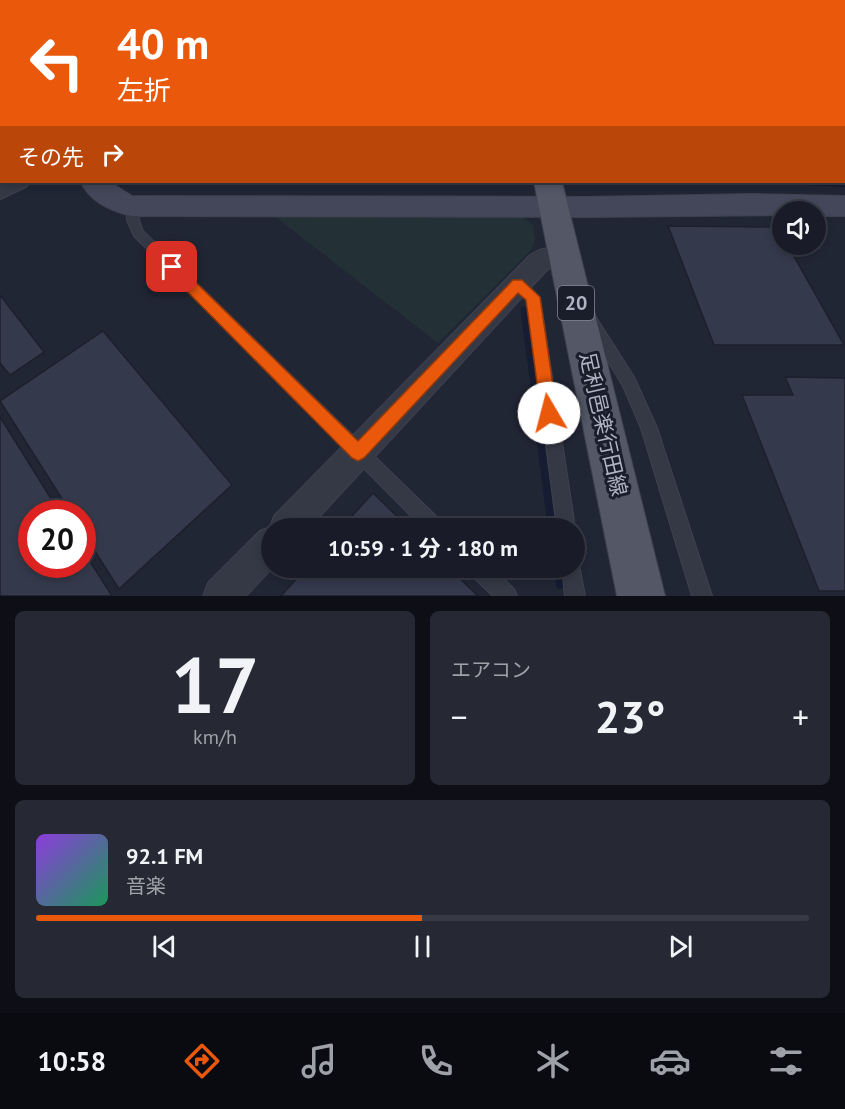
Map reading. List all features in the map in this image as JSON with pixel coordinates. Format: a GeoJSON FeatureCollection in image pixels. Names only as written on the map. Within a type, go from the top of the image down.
{"type":"FeatureCollection","features":[{"type":"Feature","properties":{"kind":"main road","name":"足利邑楽行田線"},"geometry":{"type":"LineString","coordinates":[[550,194],[575,296],[641,596]]}},
{"type":"Feature","properties":{"kind":"street"},"geometry":{"type":"LineString","coordinates":[[0,191],[17,183]]}},
{"type":"Feature","properties":{"kind":"street"},"geometry":{"type":"LineString","coordinates":[[95,183],[111,199],[120,204],[132,206],[550,194],[845,206]]}},
{"type":"Feature","properties":{"kind":"street"},"geometry":{"type":"LineString","coordinates":[[296,518],[538,262],[565,253]]}},
{"type":"Feature","properties":{"kind":"street"},"geometry":{"type":"LineString","coordinates":[[221,596],[261,554]]}},
{"type":"Feature","properties":{"kind":"lane"},"geometry":{"type":"LineString","coordinates":[[132,206],[133,220],[138,233],[426,518]]}},
{"type":"Feature","properties":{"kind":"lane"},"geometry":{"type":"LineString","coordinates":[[518,284],[533,297],[565,518]]}},
{"type":"Feature","properties":{"kind":"lane"},"geometry":{"type":"LineString","coordinates":[[575,296],[629,382],[649,428],[702,596]]}},
{"type":"Feature","properties":{"kind":"lane"},"geometry":{"type":"LineString","coordinates":[[488,578],[507,596]]}},
{"type":"Feature","properties":{"kind":"lane"},"geometry":{"type":"LineString","coordinates":[[573,578],[575,596]]}},
{"type":"Feature","properties":{"kind":"shaded area"},"geometry":{"type":"Polygon","coordinates":[[[273,215],[519,215],[533,225],[535,240],[531,250],[438,343],[273,215]]]}},
{"type":"Feature","properties":{"kind":"water"},"geometry":{"type":"Polygon","coordinates":[[[615,183],[845,183],[845,187],[809,185],[623,185],[615,183]]]}},
{"type":"Feature","properties":{"kind":"building"},"geometry":{"type":"Polygon","coordinates":[[[668,226],[772,227],[772,255],[793,255],[844,345],[714,345],[668,226]]]}},
{"type":"Feature","properties":{"kind":"building"},"geometry":{"type":"Polygon","coordinates":[[[0,295],[44,352],[10,375],[0,363],[0,295]]]}},
{"type":"Feature","properties":{"kind":"building"},"geometry":{"type":"Polygon","coordinates":[[[103,331],[232,485],[119,589],[96,553],[96,500],[63,500],[0,401],[103,331]]]}},
{"type":"Feature","properties":{"kind":"building"},"geometry":{"type":"Polygon","coordinates":[[[785,377],[845,378],[845,591],[819,591],[742,395],[793,395],[785,377]]]}},
{"type":"Feature","properties":{"kind":"building"},"geometry":{"type":"Polygon","coordinates":[[[0,417],[52,500],[18,500],[18,578],[96,578],[96,571],[112,596],[0,596],[0,417]]]}},
{"type":"Feature","properties":{"kind":"building"},"geometry":{"type":"Polygon","coordinates":[[[373,493],[399,518],[350,518],[373,493]]]}},
{"type":"Feature","properties":{"kind":"building"},"geometry":{"type":"Polygon","coordinates":[[[297,578],[459,578],[478,596],[281,596],[297,578]]]}},
{"type":"Feature","properties":{"kind":"waterway"},"geometry":{"type":"LineString","coordinates":[[524,310],[535,393]]}},
{"type":"Feature","properties":{"kind":"waterway"},"geometry":{"type":"LineString","coordinates":[[534,391],[551,518]]}},
{"type":"Feature","properties":{"kind":"waterway"},"geometry":{"type":"LineString","coordinates":[[559,578],[560,585]]}},
{"type":"Feature","properties":{"kind":"route"},"geometry":{"type":"LineString","coordinates":[[172,267],[358,453],[518,284],[533,297],[549,413]]}}]}
